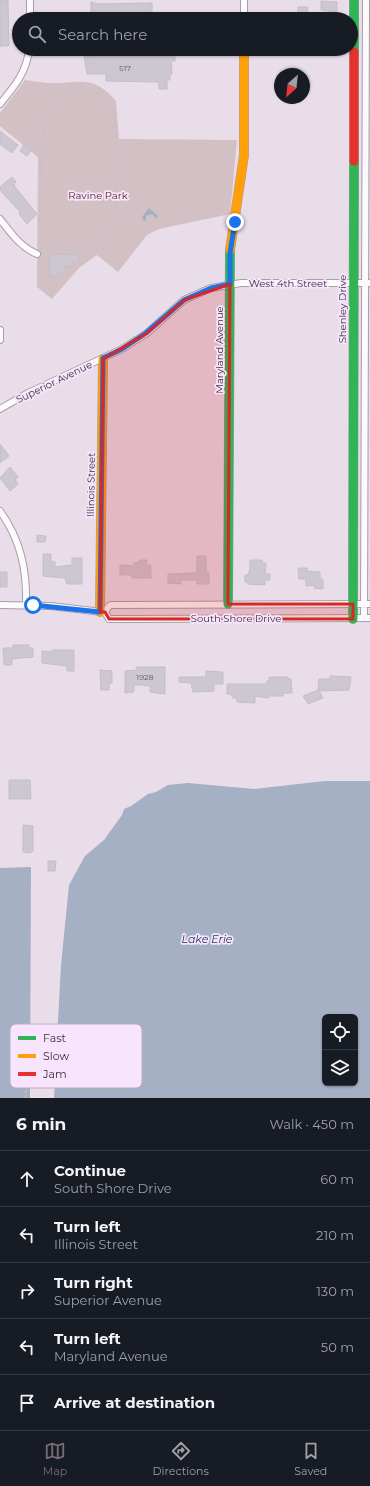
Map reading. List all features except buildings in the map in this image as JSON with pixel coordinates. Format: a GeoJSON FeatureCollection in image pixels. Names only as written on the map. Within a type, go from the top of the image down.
{"type":"FeatureCollection","features":[{"type":"Feature","properties":{"kind":"street"},"geometry":{"type":"LineString","coordinates":[[30,0],[30,12]]}},
{"type":"Feature","properties":{"kind":"street"},"geometry":{"type":"LineString","coordinates":[[244,0],[244,12]]}},
{"type":"Feature","properties":{"kind":"street","name":"Shenley Drive"},"geometry":{"type":"LineString","coordinates":[[354,0],[354,12]]}},
{"type":"Feature","properties":{"kind":"street"},"geometry":{"type":"LineString","coordinates":[[366,0],[368,283],[367,618]]}},
{"type":"Feature","properties":{"kind":"street"},"geometry":{"type":"LineString","coordinates":[[0,104],[23,74],[27,65],[28,56]]}},
{"type":"Feature","properties":{"kind":"street","name":"Maryland Avenue"},"geometry":{"type":"LineString","coordinates":[[228,604],[230,284],[232,242],[244,155],[244,56]]}},
{"type":"Feature","properties":{"kind":"street","name":"Shenley Drive"},"geometry":{"type":"LineString","coordinates":[[353,619],[354,56]]}},
{"type":"Feature","properties":{"kind":"street"},"geometry":{"type":"LineString","coordinates":[[0,219],[20,244],[27,250],[37,254]]}},
{"type":"Feature","properties":{"kind":"street","name":"West 4th Street"},"geometry":{"type":"LineString","coordinates":[[230,284],[368,283]]}},
{"type":"Feature","properties":{"kind":"street","name":"Superior Avenue"},"geometry":{"type":"LineString","coordinates":[[0,409],[28,392],[122,349],[146,333],[184,300],[211,288],[230,284]]}},
{"type":"Feature","properties":{"kind":"street"},"geometry":{"type":"LineString","coordinates":[[0,330],[0,340]]}},
{"type":"Feature","properties":{"kind":"street","name":"Illinois Street"},"geometry":{"type":"LineString","coordinates":[[102,612],[103,358]]}},
{"type":"Feature","properties":{"kind":"street"},"geometry":{"type":"LineString","coordinates":[[0,511],[15,536],[25,568],[26,605]]}},
{"type":"Feature","properties":{"kind":"street","name":"South Shore Drive"},"geometry":{"type":"LineString","coordinates":[[102,612],[108,606],[367,604]]}},
{"type":"Feature","properties":{"kind":"street","name":"South Shore Drive"},"geometry":{"type":"LineString","coordinates":[[0,605],[51,606],[102,612],[109,618],[367,618]]}},
{"type":"Feature","properties":{"kind":"path"},"geometry":{"type":"LineString","coordinates":[[82,88],[102,96],[112,108],[116,118],[116,213],[114,226],[110,236],[100,246],[91,250],[80,250],[66,248],[49,238],[43,231],[40,221],[44,128],[48,108],[60,92],[82,88]]}},
{"type":"Feature","properties":{"kind":"highlighted area"},"geometry":{"type":"Polygon","coordinates":[[[230,284],[230,293],[228,604],[353,604],[353,619],[109,619],[105,612],[100,612],[103,359],[147,333],[184,300],[230,284]]]}},
{"type":"Feature","properties":{"kind":"green space","name":"Ravine Park"},"geometry":{"type":"Polygon","coordinates":[[[25,80],[47,83],[84,82],[92,83],[100,87],[116,101],[119,139],[237,140],[230,214],[159,229],[147,235],[118,272],[97,255],[80,267],[52,299],[37,287],[38,157],[0,126],[0,113],[25,80]]]}},
{"type":"Feature","properties":{"kind":"water"},"geometry":{"type":"Polygon","coordinates":[[[149,208],[158,216],[156,219],[152,214],[146,216],[146,221],[143,220],[142,217],[149,208]]]}},
{"type":"Feature","properties":{"kind":"water","name":"Lake Erie"},"geometry":{"type":"Polygon","coordinates":[[[325,781],[370,781],[370,1098],[54,1098],[55,1088],[142,1088],[142,1024],[58,1024],[61,965],[69,885],[85,856],[104,840],[122,815],[124,809],[148,794],[156,792],[168,785],[188,783],[254,789],[325,781]]]}},
{"type":"Feature","properties":{"kind":"water"},"geometry":{"type":"Polygon","coordinates":[[[31,867],[30,1024],[10,1024],[10,1088],[30,1088],[30,1098],[0,1098],[0,868],[31,867]]]}},
{"type":"Feature","properties":{"kind":"traffic: fast"},"geometry":{"type":"LineString","coordinates":[[354,0],[354,12]]}},
{"type":"Feature","properties":{"kind":"traffic: fast"},"geometry":{"type":"LineString","coordinates":[[353,619],[354,161]]}},
{"type":"Feature","properties":{"kind":"traffic: fast"},"geometry":{"type":"LineString","coordinates":[[228,604],[230,250]]}},
{"type":"Feature","properties":{"kind":"traffic: slow"},"geometry":{"type":"LineString","coordinates":[[230,250],[244,155],[244,56]]}},
{"type":"Feature","properties":{"kind":"traffic: slow"},"geometry":{"type":"LineString","coordinates":[[100,612],[103,359]]}},
{"type":"Feature","properties":{"kind":"traffic: jam"},"geometry":{"type":"LineString","coordinates":[[354,56],[354,161]]}},
{"type":"Feature","properties":{"kind":"route"},"geometry":{"type":"LineString","coordinates":[[33,605],[100,612],[103,358],[122,349],[146,333],[184,300],[211,288],[230,284],[230,253],[235,222]]}}]}
